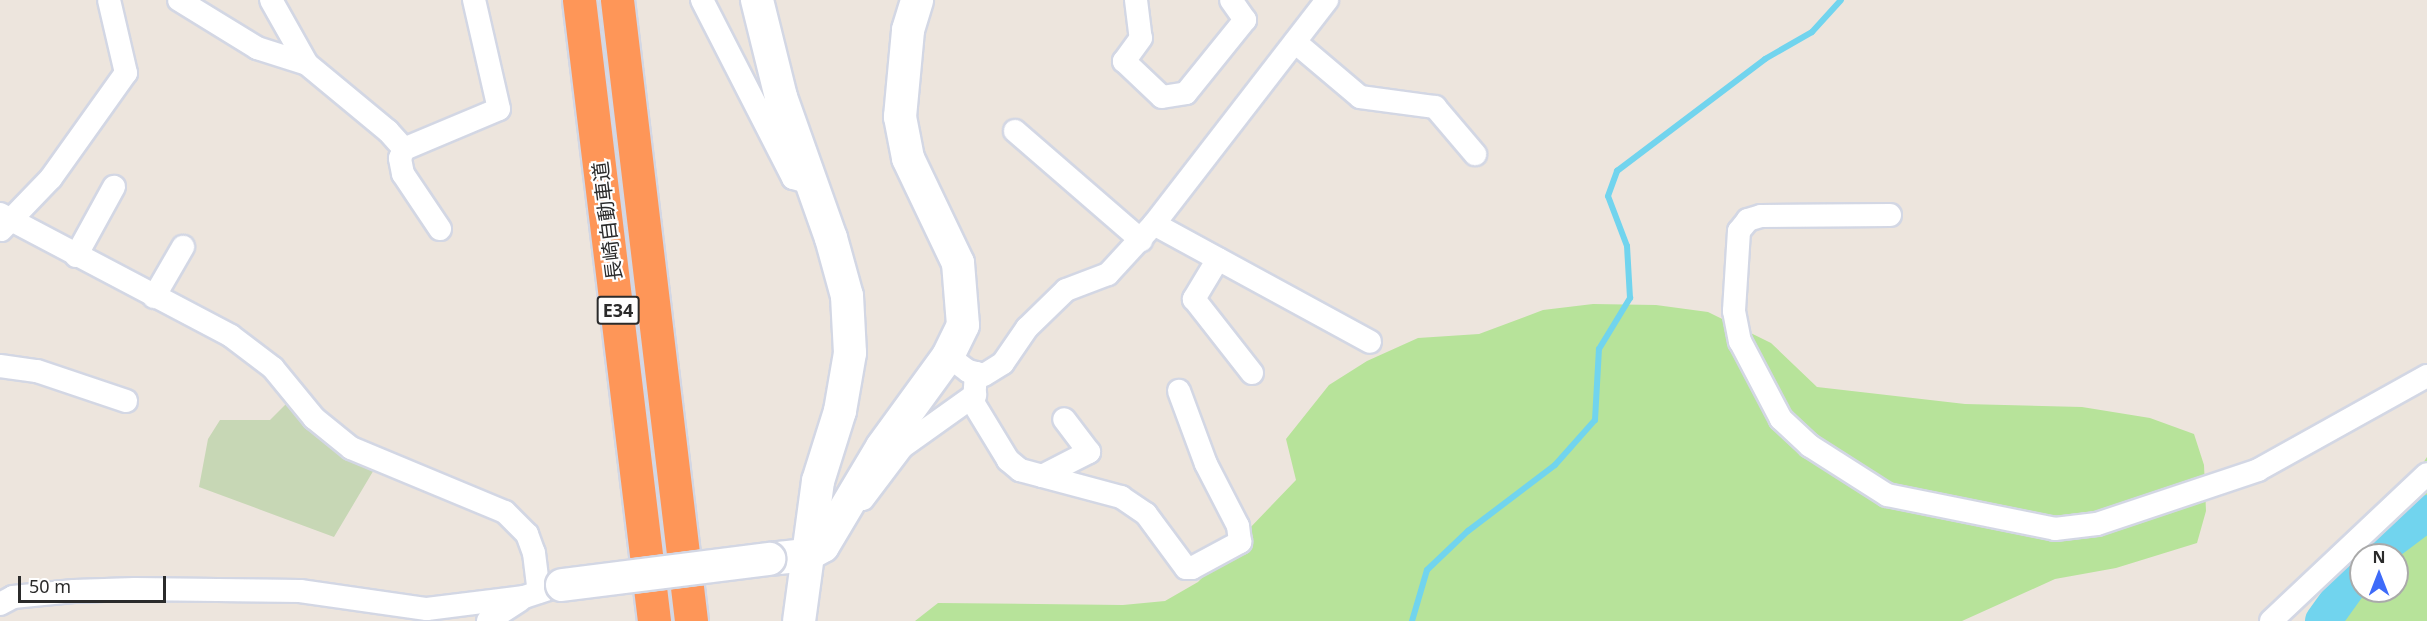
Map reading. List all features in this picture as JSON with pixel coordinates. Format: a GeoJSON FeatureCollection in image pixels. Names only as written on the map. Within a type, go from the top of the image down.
{"type":"FeatureCollection","features":[{"type":"Feature","properties":{"kind":"highway","name":"長崎自動車道"},"geometry":{"type":"LineString","coordinates":[[579,0],[654,621]]}},
{"type":"Feature","properties":{"kind":"highway","name":"長崎自動車道"},"geometry":{"type":"LineString","coordinates":[[617,0],[691,621]]}},
{"type":"Feature","properties":{"kind":"street"},"geometry":{"type":"LineString","coordinates":[[109,0],[126,73],[51,178],[3,223],[76,256],[231,336],[265,362],[314,418],[351,448],[505,512],[527,534],[534,553],[542,592]]}},
{"type":"Feature","properties":{"kind":"street"},"geometry":{"type":"LineString","coordinates":[[179,0],[257,48],[307,64]]}},
{"type":"Feature","properties":{"kind":"street"},"geometry":{"type":"LineString","coordinates":[[270,0],[307,64],[388,130],[404,149]]}},
{"type":"Feature","properties":{"kind":"street"},"geometry":{"type":"LineString","coordinates":[[441,229],[403,174],[400,158],[404,149],[499,109],[474,0]]}},
{"type":"Feature","properties":{"kind":"street"},"geometry":{"type":"LineString","coordinates":[[702,0],[793,178],[810,183]]}},
{"type":"Feature","properties":{"kind":"street"},"geometry":{"type":"LineString","coordinates":[[757,0],[781,97],[847,296],[850,353],[840,411],[818,481],[800,621]]}},
{"type":"Feature","properties":{"kind":"street"},"geometry":{"type":"LineString","coordinates":[[0,604],[13,597],[135,589],[300,591],[428,609],[807,555],[823,546],[882,447],[948,356],[963,325],[958,263],[908,158],[900,117],[907,42],[917,0]]}},
{"type":"Feature","properties":{"kind":"street"},"geometry":{"type":"LineString","coordinates":[[1136,0],[1141,38],[1124,61],[1162,97],[1186,93],[1245,20],[1231,0]]}},
{"type":"Feature","properties":{"kind":"street"},"geometry":{"type":"LineString","coordinates":[[850,501],[868,498],[902,447],[984,375],[1003,363],[1027,328],[1066,290],[1108,274],[1147,232],[1327,0]]}},
{"type":"Feature","properties":{"kind":"street"},"geometry":{"type":"LineString","coordinates":[[1295,42],[1360,97],[1435,106],[1475,154]]}},
{"type":"Feature","properties":{"kind":"street"},"geometry":{"type":"LineString","coordinates":[[1015,131],[1147,232],[1218,259],[1371,342]]}},
{"type":"Feature","properties":{"kind":"street"},"geometry":{"type":"LineString","coordinates":[[76,256],[114,187]]}},
{"type":"Feature","properties":{"kind":"street"},"geometry":{"type":"LineString","coordinates":[[1890,215],[1761,216],[1748,220],[1739,231],[1734,311],[1740,341],[1781,419],[1810,446],[1887,495],[2055,529],[2097,524],[2258,470],[2427,376]]}},
{"type":"Feature","properties":{"kind":"street"},"geometry":{"type":"LineString","coordinates":[[154,297],[183,247]]}},
{"type":"Feature","properties":{"kind":"street"},"geometry":{"type":"LineString","coordinates":[[1218,259],[1194,299],[1252,373]]}},
{"type":"Feature","properties":{"kind":"street"},"geometry":{"type":"LineString","coordinates":[[948,356],[976,384],[975,404],[1008,460],[1020,470],[1121,497],[1146,514],[1186,568],[1240,542],[1238,526],[1206,464],[1179,391]]}},
{"type":"Feature","properties":{"kind":"street"},"geometry":{"type":"LineString","coordinates":[[0,366],[37,371],[126,401]]}},
{"type":"Feature","properties":{"kind":"street"},"geometry":{"type":"LineString","coordinates":[[1042,476],[1089,452],[1064,419]]}},
{"type":"Feature","properties":{"kind":"street"},"geometry":{"type":"LineString","coordinates":[[2271,621],[2427,474]]}},
{"type":"Feature","properties":{"kind":"street"},"geometry":{"type":"LineString","coordinates":[[488,621],[542,592]]}},
{"type":"Feature","properties":{"kind":"green space"},"geometry":{"type":"Polygon","coordinates":[[[1593,304],[1656,305],[1708,312],[1771,343],[1817,387],[1965,404],[2082,407],[2150,418],[2194,434],[2204,465],[2206,511],[2197,543],[2116,568],[2055,579],[1962,621],[915,621],[938,603],[1123,605],[1165,601],[1198,582],[1296,480],[1286,439],[1329,385],[1367,361],[1418,338],[1479,334],[1543,310],[1593,304]]]}},
{"type":"Feature","properties":{"kind":"green space"},"geometry":{"type":"Polygon","coordinates":[[[289,401],[375,468],[334,537],[199,487],[208,439],[220,420],[270,420],[289,401]]]}},
{"type":"Feature","properties":{"kind":"green space"},"geometry":{"type":"Polygon","coordinates":[[[2427,457],[2427,621],[2310,621],[2349,572],[2349,603],[2409,603],[2409,543],[2370,543],[2427,457]]]}},
{"type":"Feature","properties":{"kind":"waterway"},"geometry":{"type":"LineString","coordinates":[[1412,621],[1427,570],[1468,531],[1555,465],[1595,420],[1599,349],[1630,298],[1627,246],[1608,196],[1617,171],[1765,59],[1812,32],[1841,0]]}},
{"type":"Feature","properties":{"kind":"waterway"},"geometry":{"type":"LineString","coordinates":[[2387,543],[2427,513]]}},
{"type":"Feature","properties":{"kind":"waterway"},"geometry":{"type":"LineString","coordinates":[[2323,621],[2349,585]]}}]}
